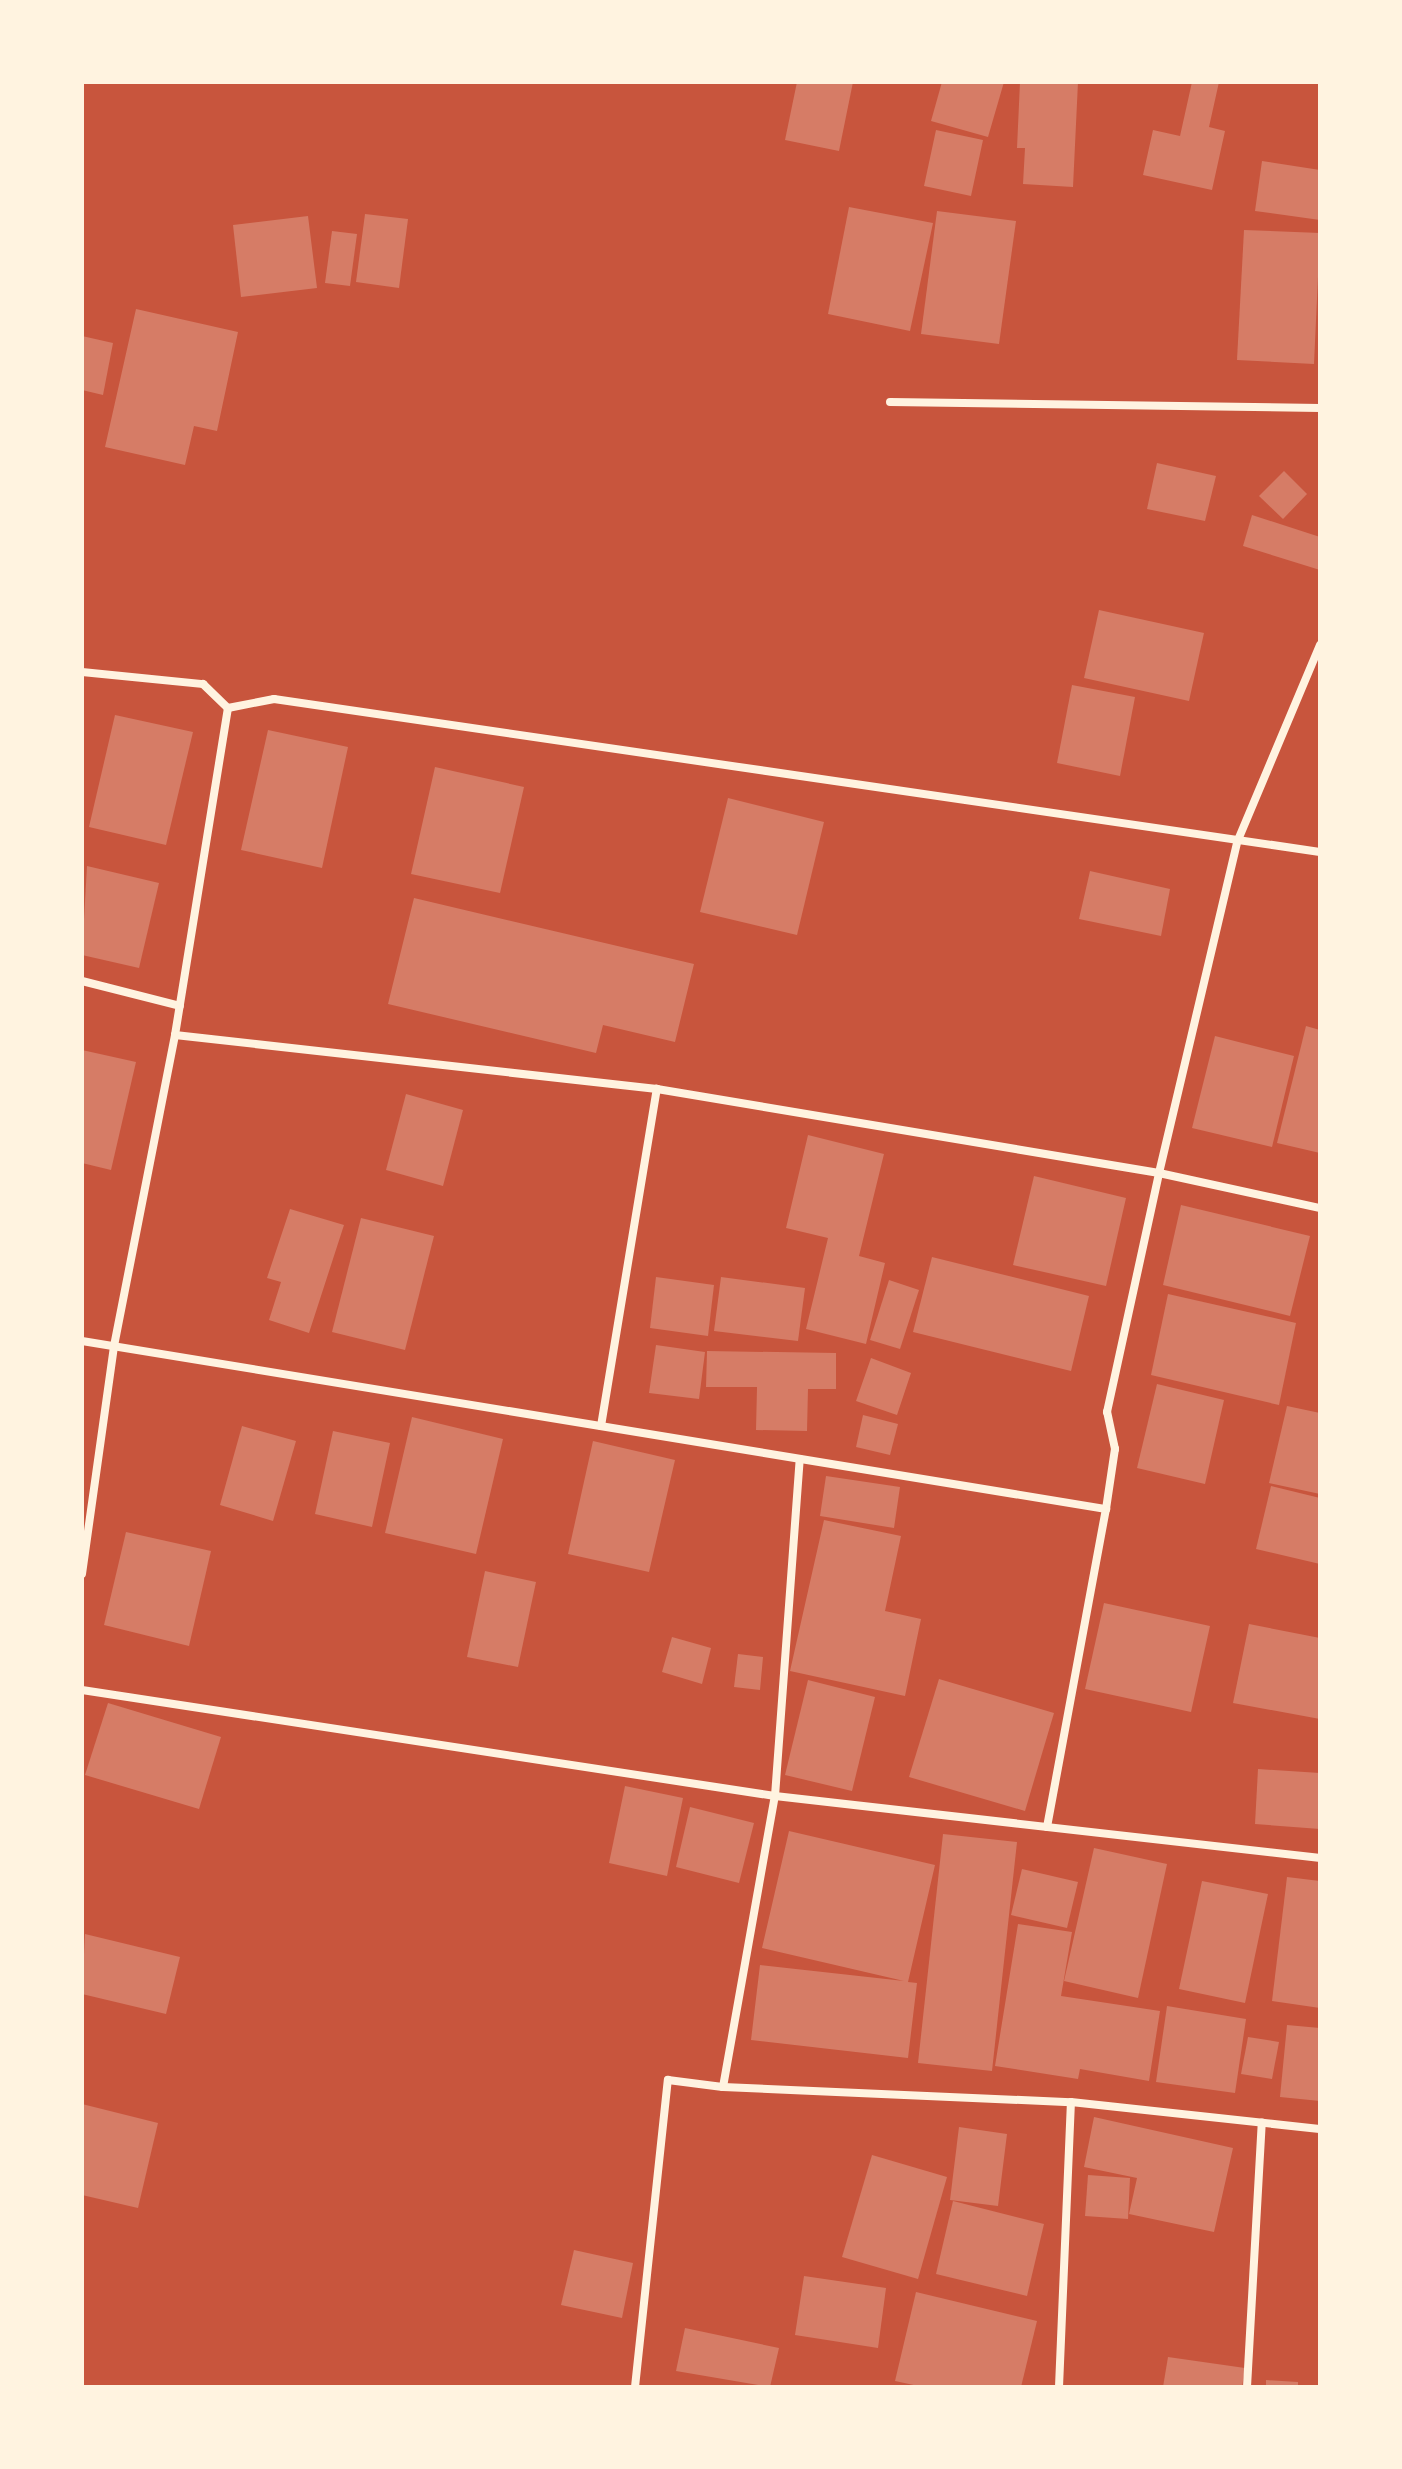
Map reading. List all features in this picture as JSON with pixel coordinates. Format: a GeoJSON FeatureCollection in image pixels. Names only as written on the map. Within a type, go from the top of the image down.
{"type":"FeatureCollection","features":[{"type":"Feature","properties":{"kind":"street"},"geometry":{"type":"LineString","coordinates":[[890,402],[1320,408]]}},
{"type":"Feature","properties":{"kind":"street"},"geometry":{"type":"LineString","coordinates":[[1047,1827],[1115,1449],[1107,1412],[1159,1173],[1238,840],[1320,645]]}},
{"type":"Feature","properties":{"kind":"street"},"geometry":{"type":"LineString","coordinates":[[82,672],[203,684],[228,708]]}},
{"type":"Feature","properties":{"kind":"street"},"geometry":{"type":"LineString","coordinates":[[228,708],[274,699],[1320,852]]}},
{"type":"Feature","properties":{"kind":"street"},"geometry":{"type":"LineString","coordinates":[[82,1574],[114,1346],[175,1035],[228,708]]}},
{"type":"Feature","properties":{"kind":"street"},"geometry":{"type":"LineString","coordinates":[[82,981],[180,1006]]}},
{"type":"Feature","properties":{"kind":"street"},"geometry":{"type":"LineString","coordinates":[[175,1035],[657,1089],[1159,1173],[1320,1208]]}},
{"type":"Feature","properties":{"kind":"street"},"geometry":{"type":"LineString","coordinates":[[601,1426],[657,1089]]}},
{"type":"Feature","properties":{"kind":"street"},"geometry":{"type":"LineString","coordinates":[[82,1341],[1106,1509]]}},
{"type":"Feature","properties":{"kind":"street"},"geometry":{"type":"LineString","coordinates":[[723,2087],[775,1796],[800,1459]]}},
{"type":"Feature","properties":{"kind":"street"},"geometry":{"type":"LineString","coordinates":[[82,1690],[775,1796],[1320,1858]]}},
{"type":"Feature","properties":{"kind":"street"},"geometry":{"type":"LineString","coordinates":[[635,2387],[668,2080],[723,2087],[1071,2102],[1320,2129]]}},
{"type":"Feature","properties":{"kind":"street"},"geometry":{"type":"LineString","coordinates":[[1059,2387],[1071,2102]]}},
{"type":"Feature","properties":{"kind":"street"},"geometry":{"type":"LineString","coordinates":[[1247,2387],[1262,2122]]}},
{"type":"Feature","properties":{"kind":"building"},"geometry":{"type":"Polygon","coordinates":[[[797,82],[853,82],[839,151],[785,140],[797,82]]]}},
{"type":"Feature","properties":{"kind":"building"},"geometry":{"type":"Polygon","coordinates":[[[942,82],[1004,82],[988,137],[931,121],[942,82]]]}},
{"type":"Feature","properties":{"kind":"building"},"geometry":{"type":"Polygon","coordinates":[[[1020,82],[1078,82],[1073,187],[1023,184],[1025,148],[1017,148],[1020,82]]]}},
{"type":"Feature","properties":{"kind":"building"},"geometry":{"type":"Polygon","coordinates":[[[1192,82],[1219,82],[1209,127],[1225,131],[1212,190],[1143,175],[1153,130],[1180,136],[1192,82]]]}},
{"type":"Feature","properties":{"kind":"building"},"geometry":{"type":"Polygon","coordinates":[[[936,130],[983,140],[971,196],[924,186],[936,130]]]}},
{"type":"Feature","properties":{"kind":"building"},"geometry":{"type":"Polygon","coordinates":[[[1262,161],[1320,170],[1320,220],[1255,211],[1262,161]]]}},
{"type":"Feature","properties":{"kind":"building"},"geometry":{"type":"Polygon","coordinates":[[[849,207],[933,223],[910,331],[828,314],[849,207]]]}},
{"type":"Feature","properties":{"kind":"building"},"geometry":{"type":"Polygon","coordinates":[[[937,211],[1016,221],[999,344],[921,334],[937,211]]]}},
{"type":"Feature","properties":{"kind":"building"},"geometry":{"type":"Polygon","coordinates":[[[365,214],[408,219],[399,288],[356,282],[365,214]]]}},
{"type":"Feature","properties":{"kind":"building"},"geometry":{"type":"Polygon","coordinates":[[[308,216],[317,288],[241,297],[233,225],[308,216]]]}},
{"type":"Feature","properties":{"kind":"building"},"geometry":{"type":"Polygon","coordinates":[[[1244,230],[1320,233],[1314,364],[1237,360],[1244,230]]]}},
{"type":"Feature","properties":{"kind":"building"},"geometry":{"type":"Polygon","coordinates":[[[332,231],[357,234],[350,286],[325,283],[332,231]]]}},
{"type":"Feature","properties":{"kind":"building"},"geometry":{"type":"Polygon","coordinates":[[[136,309],[238,332],[217,431],[194,426],[185,465],[105,447],[136,309]]]}},
{"type":"Feature","properties":{"kind":"building"},"geometry":{"type":"Polygon","coordinates":[[[82,336],[113,343],[103,395],[82,390],[82,336]]]}},
{"type":"Feature","properties":{"kind":"building"},"geometry":{"type":"Polygon","coordinates":[[[1157,463],[1216,476],[1205,521],[1147,509],[1157,463]]]}},
{"type":"Feature","properties":{"kind":"building"},"geometry":{"type":"Polygon","coordinates":[[[1284,471],[1307,494],[1283,519],[1259,496],[1284,471]]]}},
{"type":"Feature","properties":{"kind":"building"},"geometry":{"type":"Polygon","coordinates":[[[1252,515],[1320,537],[1320,570],[1243,546],[1252,515]]]}},
{"type":"Feature","properties":{"kind":"building"},"geometry":{"type":"Polygon","coordinates":[[[1099,610],[1204,633],[1189,701],[1084,678],[1099,610]]]}},
{"type":"Feature","properties":{"kind":"building"},"geometry":{"type":"Polygon","coordinates":[[[1072,685],[1135,697],[1120,776],[1057,763],[1072,685]]]}},
{"type":"Feature","properties":{"kind":"building"},"geometry":{"type":"Polygon","coordinates":[[[115,715],[193,732],[166,845],[89,827],[115,715]]]}},
{"type":"Feature","properties":{"kind":"building"},"geometry":{"type":"Polygon","coordinates":[[[268,730],[348,747],[322,868],[241,850],[268,730]]]}},
{"type":"Feature","properties":{"kind":"building"},"geometry":{"type":"Polygon","coordinates":[[[435,767],[524,787],[500,893],[411,874],[435,767]]]}},
{"type":"Feature","properties":{"kind":"building"},"geometry":{"type":"Polygon","coordinates":[[[728,798],[824,822],[797,935],[700,912],[728,798]]]}},
{"type":"Feature","properties":{"kind":"building"},"geometry":{"type":"Polygon","coordinates":[[[87,866],[159,883],[139,968],[82,955],[87,866]]]}},
{"type":"Feature","properties":{"kind":"building"},"geometry":{"type":"Polygon","coordinates":[[[1090,871],[1170,889],[1161,936],[1079,919],[1090,871]]]}},
{"type":"Feature","properties":{"kind":"building"},"geometry":{"type":"Polygon","coordinates":[[[414,898],[694,964],[675,1042],[603,1025],[596,1053],[388,1004],[414,898]]]}},
{"type":"Feature","properties":{"kind":"building"},"geometry":{"type":"Polygon","coordinates":[[[1306,1026],[1320,1030],[1320,1153],[1277,1143],[1306,1026]]]}},
{"type":"Feature","properties":{"kind":"building"},"geometry":{"type":"Polygon","coordinates":[[[1215,1036],[1294,1056],[1272,1147],[1192,1128],[1215,1036]]]}},
{"type":"Feature","properties":{"kind":"building"},"geometry":{"type":"Polygon","coordinates":[[[82,1050],[136,1062],[111,1170],[82,1163],[82,1050]]]}},
{"type":"Feature","properties":{"kind":"building"},"geometry":{"type":"Polygon","coordinates":[[[406,1094],[463,1110],[443,1186],[386,1170],[406,1094]]]}},
{"type":"Feature","properties":{"kind":"building"},"geometry":{"type":"Polygon","coordinates":[[[808,1135],[884,1154],[859,1256],[885,1263],[866,1344],[806,1329],[828,1238],[786,1228],[808,1135]]]}},
{"type":"Feature","properties":{"kind":"building"},"geometry":{"type":"Polygon","coordinates":[[[1034,1176],[1126,1198],[1106,1286],[1013,1265],[1034,1176]]]}},
{"type":"Feature","properties":{"kind":"building"},"geometry":{"type":"Polygon","coordinates":[[[1181,1205],[1310,1236],[1290,1316],[1163,1285],[1181,1205]]]}},
{"type":"Feature","properties":{"kind":"building"},"geometry":{"type":"Polygon","coordinates":[[[290,1209],[344,1225],[309,1333],[269,1320],[281,1282],[267,1278],[290,1209]]]}},
{"type":"Feature","properties":{"kind":"building"},"geometry":{"type":"Polygon","coordinates":[[[361,1218],[434,1236],[405,1350],[332,1332],[361,1218]]]}},
{"type":"Feature","properties":{"kind":"building"},"geometry":{"type":"Polygon","coordinates":[[[932,1257],[1089,1296],[1071,1371],[913,1332],[932,1257]]]}},
{"type":"Feature","properties":{"kind":"building"},"geometry":{"type":"Polygon","coordinates":[[[656,1277],[714,1285],[708,1336],[650,1328],[656,1277]]]}},
{"type":"Feature","properties":{"kind":"building"},"geometry":{"type":"Polygon","coordinates":[[[721,1277],[805,1288],[798,1341],[714,1331],[721,1277]]]}},
{"type":"Feature","properties":{"kind":"building"},"geometry":{"type":"Polygon","coordinates":[[[889,1280],[919,1290],[900,1349],[870,1340],[889,1280]]]}},
{"type":"Feature","properties":{"kind":"building"},"geometry":{"type":"Polygon","coordinates":[[[1168,1294],[1296,1323],[1279,1405],[1151,1375],[1168,1294]]]}},
{"type":"Feature","properties":{"kind":"building"},"geometry":{"type":"Polygon","coordinates":[[[656,1345],[705,1352],[699,1399],[649,1393],[656,1345]]]}},
{"type":"Feature","properties":{"kind":"building"},"geometry":{"type":"Polygon","coordinates":[[[707,1351],[836,1353],[836,1389],[808,1389],[807,1431],[756,1430],[757,1387],[706,1387],[707,1351]]]}},
{"type":"Feature","properties":{"kind":"building"},"geometry":{"type":"Polygon","coordinates":[[[871,1358],[911,1373],[897,1415],[856,1401],[871,1358]]]}},
{"type":"Feature","properties":{"kind":"building"},"geometry":{"type":"Polygon","coordinates":[[[1157,1384],[1224,1400],[1205,1484],[1137,1468],[1157,1384]]]}},
{"type":"Feature","properties":{"kind":"building"},"geometry":{"type":"Polygon","coordinates":[[[1287,1406],[1320,1413],[1320,1494],[1269,1483],[1287,1406]]]}},
{"type":"Feature","properties":{"kind":"building"},"geometry":{"type":"Polygon","coordinates":[[[863,1415],[898,1424],[890,1455],[856,1447],[863,1415]]]}},
{"type":"Feature","properties":{"kind":"building"},"geometry":{"type":"Polygon","coordinates":[[[412,1417],[503,1439],[476,1554],[385,1533],[412,1417]]]}},
{"type":"Feature","properties":{"kind":"building"},"geometry":{"type":"Polygon","coordinates":[[[242,1426],[296,1441],[273,1521],[220,1505],[242,1426]]]}},
{"type":"Feature","properties":{"kind":"building"},"geometry":{"type":"Polygon","coordinates":[[[333,1431],[390,1443],[372,1527],[315,1514],[333,1431]]]}},
{"type":"Feature","properties":{"kind":"building"},"geometry":{"type":"Polygon","coordinates":[[[593,1441],[675,1460],[649,1572],[568,1554],[593,1441]]]}},
{"type":"Feature","properties":{"kind":"building"},"geometry":{"type":"Polygon","coordinates":[[[826,1476],[900,1487],[894,1528],[820,1516],[826,1476]]]}},
{"type":"Feature","properties":{"kind":"building"},"geometry":{"type":"Polygon","coordinates":[[[1271,1486],[1320,1498],[1320,1564],[1256,1549],[1271,1486]]]}},
{"type":"Feature","properties":{"kind":"building"},"geometry":{"type":"Polygon","coordinates":[[[824,1520],[901,1536],[885,1611],[921,1619],[905,1696],[790,1671],[824,1520]]]}},
{"type":"Feature","properties":{"kind":"building"},"geometry":{"type":"Polygon","coordinates":[[[126,1532],[211,1551],[189,1646],[104,1625],[126,1532]]]}},
{"type":"Feature","properties":{"kind":"building"},"geometry":{"type":"Polygon","coordinates":[[[485,1571],[536,1582],[518,1667],[467,1657],[485,1571]]]}},
{"type":"Feature","properties":{"kind":"building"},"geometry":{"type":"Polygon","coordinates":[[[1104,1603],[1210,1626],[1191,1712],[1085,1689],[1104,1603]]]}},
{"type":"Feature","properties":{"kind":"building"},"geometry":{"type":"Polygon","coordinates":[[[1249,1624],[1320,1638],[1320,1719],[1233,1703],[1249,1624]]]}},
{"type":"Feature","properties":{"kind":"building"},"geometry":{"type":"Polygon","coordinates":[[[672,1637],[711,1648],[702,1684],[662,1672],[672,1637]]]}},
{"type":"Feature","properties":{"kind":"building"},"geometry":{"type":"Polygon","coordinates":[[[738,1654],[763,1657],[760,1690],[734,1687],[738,1654]]]}},
{"type":"Feature","properties":{"kind":"building"},"geometry":{"type":"Polygon","coordinates":[[[939,1679],[1054,1713],[1025,1811],[909,1777],[939,1679]]]}},
{"type":"Feature","properties":{"kind":"building"},"geometry":{"type":"Polygon","coordinates":[[[808,1680],[875,1697],[852,1791],[785,1775],[808,1680]]]}},
{"type":"Feature","properties":{"kind":"building"},"geometry":{"type":"Polygon","coordinates":[[[108,1703],[221,1737],[199,1809],[85,1775],[108,1703]]]}},
{"type":"Feature","properties":{"kind":"building"},"geometry":{"type":"Polygon","coordinates":[[[1258,1769],[1320,1773],[1320,1829],[1255,1824],[1258,1769]]]}},
{"type":"Feature","properties":{"kind":"building"},"geometry":{"type":"Polygon","coordinates":[[[625,1786],[683,1798],[667,1876],[609,1863],[625,1786]]]}},
{"type":"Feature","properties":{"kind":"building"},"geometry":{"type":"Polygon","coordinates":[[[690,1807],[754,1823],[739,1883],[676,1867],[690,1807]]]}},
{"type":"Feature","properties":{"kind":"building"},"geometry":{"type":"Polygon","coordinates":[[[789,1831],[935,1865],[908,1982],[917,1983],[908,2058],[751,2040],[760,1965],[904,1981],[762,1948],[789,1831]]]}},
{"type":"Feature","properties":{"kind":"building"},"geometry":{"type":"Polygon","coordinates":[[[943,1834],[1017,1842],[992,2071],[918,2063],[943,1834]]]}},
{"type":"Feature","properties":{"kind":"building"},"geometry":{"type":"Polygon","coordinates":[[[1094,1848],[1167,1864],[1138,1998],[1064,1981],[1094,1848]]]}},
{"type":"Feature","properties":{"kind":"building"},"geometry":{"type":"Polygon","coordinates":[[[1022,1869],[1078,1882],[1067,1928],[1011,1915],[1022,1869]]]}},
{"type":"Feature","properties":{"kind":"building"},"geometry":{"type":"Polygon","coordinates":[[[1287,1877],[1320,1881],[1320,2008],[1272,2001],[1287,1877]]]}},
{"type":"Feature","properties":{"kind":"building"},"geometry":{"type":"Polygon","coordinates":[[[1202,1881],[1268,1894],[1245,2003],[1179,1989],[1202,1881]]]}},
{"type":"Feature","properties":{"kind":"building"},"geometry":{"type":"Polygon","coordinates":[[[1018,1924],[1072,1932],[1061,1996],[1160,2011],[1149,2081],[1080,2069],[1078,2079],[995,2066],[1018,1924]]]}},
{"type":"Feature","properties":{"kind":"building"},"geometry":{"type":"Polygon","coordinates":[[[85,1934],[180,1957],[166,2014],[82,1994],[85,1934]]]}},
{"type":"Feature","properties":{"kind":"building"},"geometry":{"type":"Polygon","coordinates":[[[1167,2006],[1246,2019],[1235,2093],[1156,2082],[1167,2006]]]}},
{"type":"Feature","properties":{"kind":"building"},"geometry":{"type":"Polygon","coordinates":[[[1287,2025],[1320,2028],[1320,2101],[1280,2097],[1287,2025]]]}},
{"type":"Feature","properties":{"kind":"building"},"geometry":{"type":"Polygon","coordinates":[[[1248,2037],[1279,2042],[1272,2079],[1241,2074],[1248,2037]]]}},
{"type":"Feature","properties":{"kind":"building"},"geometry":{"type":"Polygon","coordinates":[[[82,2104],[158,2123],[138,2208],[82,2195],[82,2104]]]}},
{"type":"Feature","properties":{"kind":"building"},"geometry":{"type":"Polygon","coordinates":[[[1094,2117],[1233,2148],[1214,2232],[1129,2214],[1137,2178],[1084,2167],[1094,2117]]]}},
{"type":"Feature","properties":{"kind":"building"},"geometry":{"type":"Polygon","coordinates":[[[959,2127],[1007,2134],[998,2206],[950,2200],[959,2127]]]}},
{"type":"Feature","properties":{"kind":"building"},"geometry":{"type":"Polygon","coordinates":[[[872,2155],[947,2177],[918,2279],[842,2257],[872,2155]]]}},
{"type":"Feature","properties":{"kind":"building"},"geometry":{"type":"Polygon","coordinates":[[[1088,2175],[1130,2178],[1128,2219],[1085,2216],[1088,2175]]]}},
{"type":"Feature","properties":{"kind":"building"},"geometry":{"type":"Polygon","coordinates":[[[953,2201],[1044,2224],[1027,2296],[936,2274],[953,2201]]]}},
{"type":"Feature","properties":{"kind":"building"},"geometry":{"type":"Polygon","coordinates":[[[574,2250],[633,2263],[622,2318],[561,2305],[574,2250]]]}},
{"type":"Feature","properties":{"kind":"building"},"geometry":{"type":"Polygon","coordinates":[[[804,2276],[886,2288],[878,2348],[795,2335],[804,2276]]]}},
{"type":"Feature","properties":{"kind":"building"},"geometry":{"type":"Polygon","coordinates":[[[916,2292],[1037,2321],[1021,2387],[923,2387],[895,2381],[916,2292]]]}},
{"type":"Feature","properties":{"kind":"building"},"geometry":{"type":"Polygon","coordinates":[[[685,2328],[779,2348],[770,2387],[676,2371],[685,2328]]]}},
{"type":"Feature","properties":{"kind":"building"},"geometry":{"type":"Polygon","coordinates":[[[1168,2357],[1245,2368],[1242,2387],[1163,2387],[1168,2357]]]}},
{"type":"Feature","properties":{"kind":"building"},"geometry":{"type":"Polygon","coordinates":[[[1266,2380],[1298,2382],[1298,2387],[1266,2387],[1266,2380]]]}}]}
